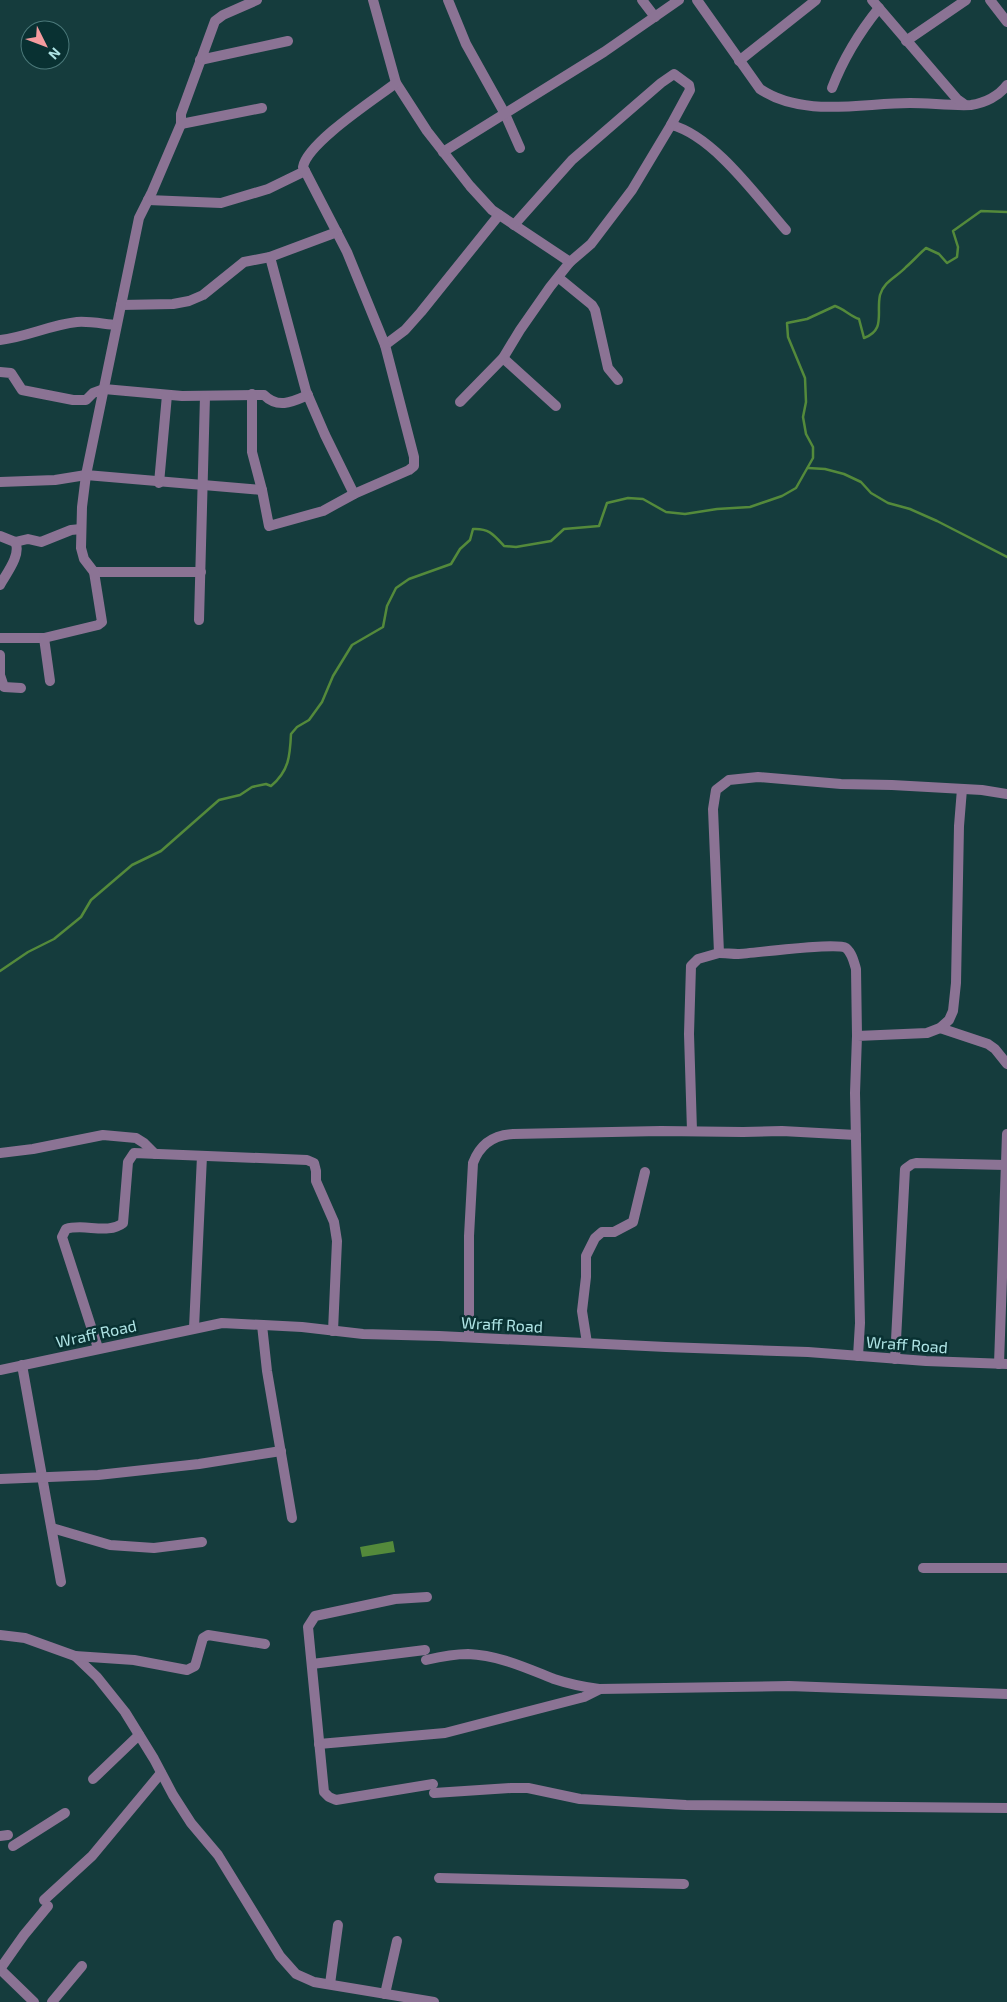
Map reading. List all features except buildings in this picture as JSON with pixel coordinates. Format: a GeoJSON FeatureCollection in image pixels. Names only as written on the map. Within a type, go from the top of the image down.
{"type":"FeatureCollection","features":[{"type":"Feature","properties":{"kind":"street"},"geometry":{"type":"LineString","coordinates":[[0,638],[44,638],[100,624],[101,619],[94,572],[82,553],[81,529],[86,475],[139,218],[182,124],[181,114],[215,21],[223,15],[257,0]]}},
{"type":"Feature","properties":{"kind":"street"},"geometry":{"type":"LineString","coordinates":[[373,0],[396,83],[427,131],[470,186],[499,215],[570,262]]}},
{"type":"Feature","properties":{"kind":"street"},"geometry":{"type":"LineString","coordinates":[[448,0],[466,44],[505,114],[520,148]]}},
{"type":"Feature","properties":{"kind":"street"},"geometry":{"type":"LineString","coordinates":[[642,0],[655,17]]}},
{"type":"Feature","properties":{"kind":"street"},"geometry":{"type":"LineString","coordinates":[[443,152],[604,52],[679,0]]}},
{"type":"Feature","properties":{"kind":"street"},"geometry":{"type":"LineString","coordinates":[[697,0],[760,89],[772,97],[786,102],[832,107],[911,103],[972,105],[1001,94],[1007,85]]}},
{"type":"Feature","properties":{"kind":"street"},"geometry":{"type":"LineString","coordinates":[[739,61],[816,0]]}},
{"type":"Feature","properties":{"kind":"street"},"geometry":{"type":"LineString","coordinates":[[872,0],[957,99],[964,104]]}},
{"type":"Feature","properties":{"kind":"street"},"geometry":{"type":"LineString","coordinates":[[906,41],[966,0]]}},
{"type":"Feature","properties":{"kind":"street"},"geometry":{"type":"LineString","coordinates":[[990,0],[1007,22]]}},
{"type":"Feature","properties":{"kind":"street"},"geometry":{"type":"LineString","coordinates":[[832,88],[842,62],[856,37],[879,8]]}},
{"type":"Feature","properties":{"kind":"street"},"geometry":{"type":"LineString","coordinates":[[200,60],[288,41]]}},
{"type":"Feature","properties":{"kind":"street"},"geometry":{"type":"LineString","coordinates":[[460,402],[503,358],[550,287],[570,262],[591,244],[632,190],[690,90],[688,85],[674,74],[665,80],[612,123],[572,160],[514,225]]}},
{"type":"Feature","properties":{"kind":"street"},"geometry":{"type":"LineString","coordinates":[[252,394],[252,452],[269,526],[323,511],[354,494],[406,472],[415,464],[385,345],[347,252],[303,167],[304,162],[314,147],[328,134],[396,83]]}},
{"type":"Feature","properties":{"kind":"street"},"geometry":{"type":"LineString","coordinates":[[182,124],[262,108]]}},
{"type":"Feature","properties":{"kind":"street"},"geometry":{"type":"LineString","coordinates":[[671,125],[688,131],[717,154],[786,230]]}},
{"type":"Feature","properties":{"kind":"street"},"geometry":{"type":"LineString","coordinates":[[148,200],[221,203],[268,188],[305,171]]}},
{"type":"Feature","properties":{"kind":"street"},"geometry":{"type":"LineString","coordinates":[[385,345],[405,330],[422,312],[499,215]]}},
{"type":"Feature","properties":{"kind":"street"},"geometry":{"type":"LineString","coordinates":[[121,305],[189,301],[203,295],[244,262],[270,257],[337,232]]}},
{"type":"Feature","properties":{"kind":"street"},"geometry":{"type":"LineString","coordinates":[[270,257],[286,322],[308,395],[354,494]]}},
{"type":"Feature","properties":{"kind":"street"},"geometry":{"type":"LineString","coordinates":[[559,278],[592,305],[595,310],[608,368],[618,380]]}},
{"type":"Feature","properties":{"kind":"street"},"geometry":{"type":"LineString","coordinates":[[0,340],[19,337],[45,328],[78,322],[116,325]]}},
{"type":"Feature","properties":{"kind":"street"},"geometry":{"type":"LineString","coordinates":[[503,358],[556,406]]}},
{"type":"Feature","properties":{"kind":"street"},"geometry":{"type":"LineString","coordinates":[[0,372],[11,374],[22,390],[73,400],[86,400],[94,393],[104,389],[167,395],[252,394],[264,395],[270,401],[279,403],[298,400],[308,395]]}},
{"type":"Feature","properties":{"kind":"street"},"geometry":{"type":"LineString","coordinates":[[159,482],[167,395]]}},
{"type":"Feature","properties":{"kind":"street"},"geometry":{"type":"LineString","coordinates":[[199,620],[201,486],[205,396]]}},
{"type":"Feature","properties":{"kind":"street"},"geometry":{"type":"LineString","coordinates":[[0,482],[55,480],[86,475],[262,490]]}},
{"type":"Feature","properties":{"kind":"street"},"geometry":{"type":"LineString","coordinates":[[0,536],[15,542],[28,539],[42,542],[71,530],[81,529]]}},
{"type":"Feature","properties":{"kind":"street"},"geometry":{"type":"LineString","coordinates":[[0,584],[14,559],[18,547],[15,542]]}},
{"type":"Feature","properties":{"kind":"street"},"geometry":{"type":"LineString","coordinates":[[94,572],[201,572]]}},
{"type":"Feature","properties":{"kind":"street"},"geometry":{"type":"LineString","coordinates":[[44,638],[50,680]]}},
{"type":"Feature","properties":{"kind":"street"},"geometry":{"type":"LineString","coordinates":[[0,655],[0,675],[4,687],[21,688]]}},
{"type":"Feature","properties":{"kind":"street"},"geometry":{"type":"LineString","coordinates":[[719,953],[713,809],[716,790],[722,784],[739,778],[758,777],[841,784],[962,789],[1007,794]]}},
{"type":"Feature","properties":{"kind":"street"},"geometry":{"type":"LineString","coordinates":[[857,1036],[927,1032],[940,1028],[954,1011],[959,826],[962,789]]}},
{"type":"Feature","properties":{"kind":"street"},"geometry":{"type":"LineString","coordinates":[[692,1131],[689,1034],[691,966],[698,959],[719,953],[737,954],[822,947],[841,947],[846,949],[854,960],[856,969],[856,1135],[860,1323],[858,1356]]}},
{"type":"Feature","properties":{"kind":"street"},"geometry":{"type":"LineString","coordinates":[[950,1017],[956,1032]]}},
{"type":"Feature","properties":{"kind":"street"},"geometry":{"type":"LineString","coordinates":[[940,1028],[956,1032],[974,1041],[988,1044],[1007,1064]]}},
{"type":"Feature","properties":{"kind":"street"},"geometry":{"type":"LineString","coordinates":[[468,1337],[469,1236],[473,1163],[477,1152],[484,1144],[497,1136],[513,1134],[692,1131],[782,1131],[856,1135]]}},
{"type":"Feature","properties":{"kind":"street"},"geometry":{"type":"LineString","coordinates":[[0,1153],[33,1149],[103,1134],[136,1138],[155,1154]]}},
{"type":"Feature","properties":{"kind":"street"},"geometry":{"type":"LineString","coordinates":[[1003,1364],[1007,1134]]}},
{"type":"Feature","properties":{"kind":"street"},"geometry":{"type":"LineString","coordinates":[[98,1348],[62,1237],[66,1229],[76,1226],[110,1228],[118,1227],[123,1223],[128,1162],[134,1153],[307,1160],[314,1163],[316,1181],[334,1222],[336,1241],[333,1331]]}},
{"type":"Feature","properties":{"kind":"street"},"geometry":{"type":"LineString","coordinates":[[194,1328],[202,1156]]}},
{"type":"Feature","properties":{"kind":"street"},"geometry":{"type":"LineString","coordinates":[[895,1358],[906,1169],[916,1163],[1006,1165]]}},
{"type":"Feature","properties":{"kind":"street"},"geometry":{"type":"LineString","coordinates":[[587,1343],[582,1311],[586,1256],[595,1238],[602,1232],[614,1232],[633,1222],[645,1172]]}},
{"type":"Feature","properties":{"kind":"street","name":"Wraff Road"},"geometry":{"type":"LineString","coordinates":[[0,1370],[222,1323],[362,1334],[808,1352],[1003,1364]]}},
{"type":"Feature","properties":{"kind":"street"},"geometry":{"type":"LineString","coordinates":[[262,1325],[267,1371],[292,1518]]}},
{"type":"Feature","properties":{"kind":"street"},"geometry":{"type":"LineString","coordinates":[[22,1365],[61,1582]]}},
{"type":"Feature","properties":{"kind":"street"},"geometry":{"type":"LineString","coordinates":[[0,1479],[98,1475],[199,1464],[281,1452]]}},
{"type":"Feature","properties":{"kind":"street"},"geometry":{"type":"LineString","coordinates":[[52,1528],[110,1545],[154,1548],[202,1542]]}},
{"type":"Feature","properties":{"kind":"street"},"geometry":{"type":"LineString","coordinates":[[923,1568],[1007,1568]]}},
{"type":"Feature","properties":{"kind":"street"},"geometry":{"type":"LineString","coordinates":[[427,1597],[395,1599],[315,1616],[308,1627],[324,1792],[329,1797],[336,1800],[433,1788],[528,1788],[580,1799],[686,1805],[1007,1808]]}},
{"type":"Feature","properties":{"kind":"street"},"geometry":{"type":"LineString","coordinates":[[0,1635],[25,1638],[75,1656],[134,1660],[188,1670],[194,1666],[204,1638],[208,1635],[265,1644]]}},
{"type":"Feature","properties":{"kind":"street"},"geometry":{"type":"LineString","coordinates":[[312,1664],[425,1655],[469,1654],[495,1658],[580,1686],[601,1689],[789,1686],[1007,1694]]}},
{"type":"Feature","properties":{"kind":"street"},"geometry":{"type":"LineString","coordinates":[[75,1656],[85,1664],[116,1700],[191,1823],[218,1855],[288,1966],[305,1979],[385,1994],[406,2000],[434,2002]]}},
{"type":"Feature","properties":{"kind":"street"},"geometry":{"type":"LineString","coordinates":[[319,1744],[445,1733],[584,1696],[601,1689]]}},
{"type":"Feature","properties":{"kind":"street"},"geometry":{"type":"LineString","coordinates":[[93,1779],[139,1735]]}},
{"type":"Feature","properties":{"kind":"street"},"geometry":{"type":"LineString","coordinates":[[34,2002],[0,1969],[46,1903],[92,1856],[161,1773]]}},
{"type":"Feature","properties":{"kind":"street"},"geometry":{"type":"LineString","coordinates":[[13,1846],[66,1813]]}},
{"type":"Feature","properties":{"kind":"street"},"geometry":{"type":"LineString","coordinates":[[439,1878],[684,1884]]}},
{"type":"Feature","properties":{"kind":"street"},"geometry":{"type":"LineString","coordinates":[[330,1984],[338,1926]]}},
{"type":"Feature","properties":{"kind":"street"},"geometry":{"type":"LineString","coordinates":[[385,1994],[397,1941]]}},
{"type":"Feature","properties":{"kind":"street"},"geometry":{"type":"LineString","coordinates":[[52,2002],[82,1966]]}},
{"type":"Feature","properties":{"kind":"shaded area"},"geometry":{"type":"Polygon","coordinates":[[[393,1541],[395,1552],[362,1557],[360,1547],[393,1541]]]}},
{"type":"Feature","properties":{"kind":"waterway"},"geometry":{"type":"LineString","coordinates":[[0,971],[28,952],[54,939],[81,917],[91,900],[132,865],[161,851],[219,800],[240,795],[252,787],[266,784],[271,786],[285,769],[290,749],[291,734],[297,727],[309,720],[322,702],[333,676],[352,645],[383,627],[387,606],[396,588],[409,579],[451,564],[460,549],[470,540],[473,529],[487,531],[504,546],[516,547],[551,541],[564,529],[599,526],[607,503],[628,498],[643,499],[666,512],[685,514],[717,509],[750,507],[782,496],[796,488],[813,458],[813,447],[806,434],[803,417],[806,402],[805,378],[788,337],[787,323],[807,319],[835,306],[859,319],[864,338],[871,335],[878,326],[880,295],[884,286],[923,250],[926,248],[939,254],[947,263],[957,257],[958,247],[953,231],[981,211],[1007,212]]}},
{"type":"Feature","properties":{"kind":"waterway"},"geometry":{"type":"LineString","coordinates":[[808,468],[825,469],[844,474],[861,482],[871,493],[888,503],[910,509],[937,521],[1007,557]]}}]}
